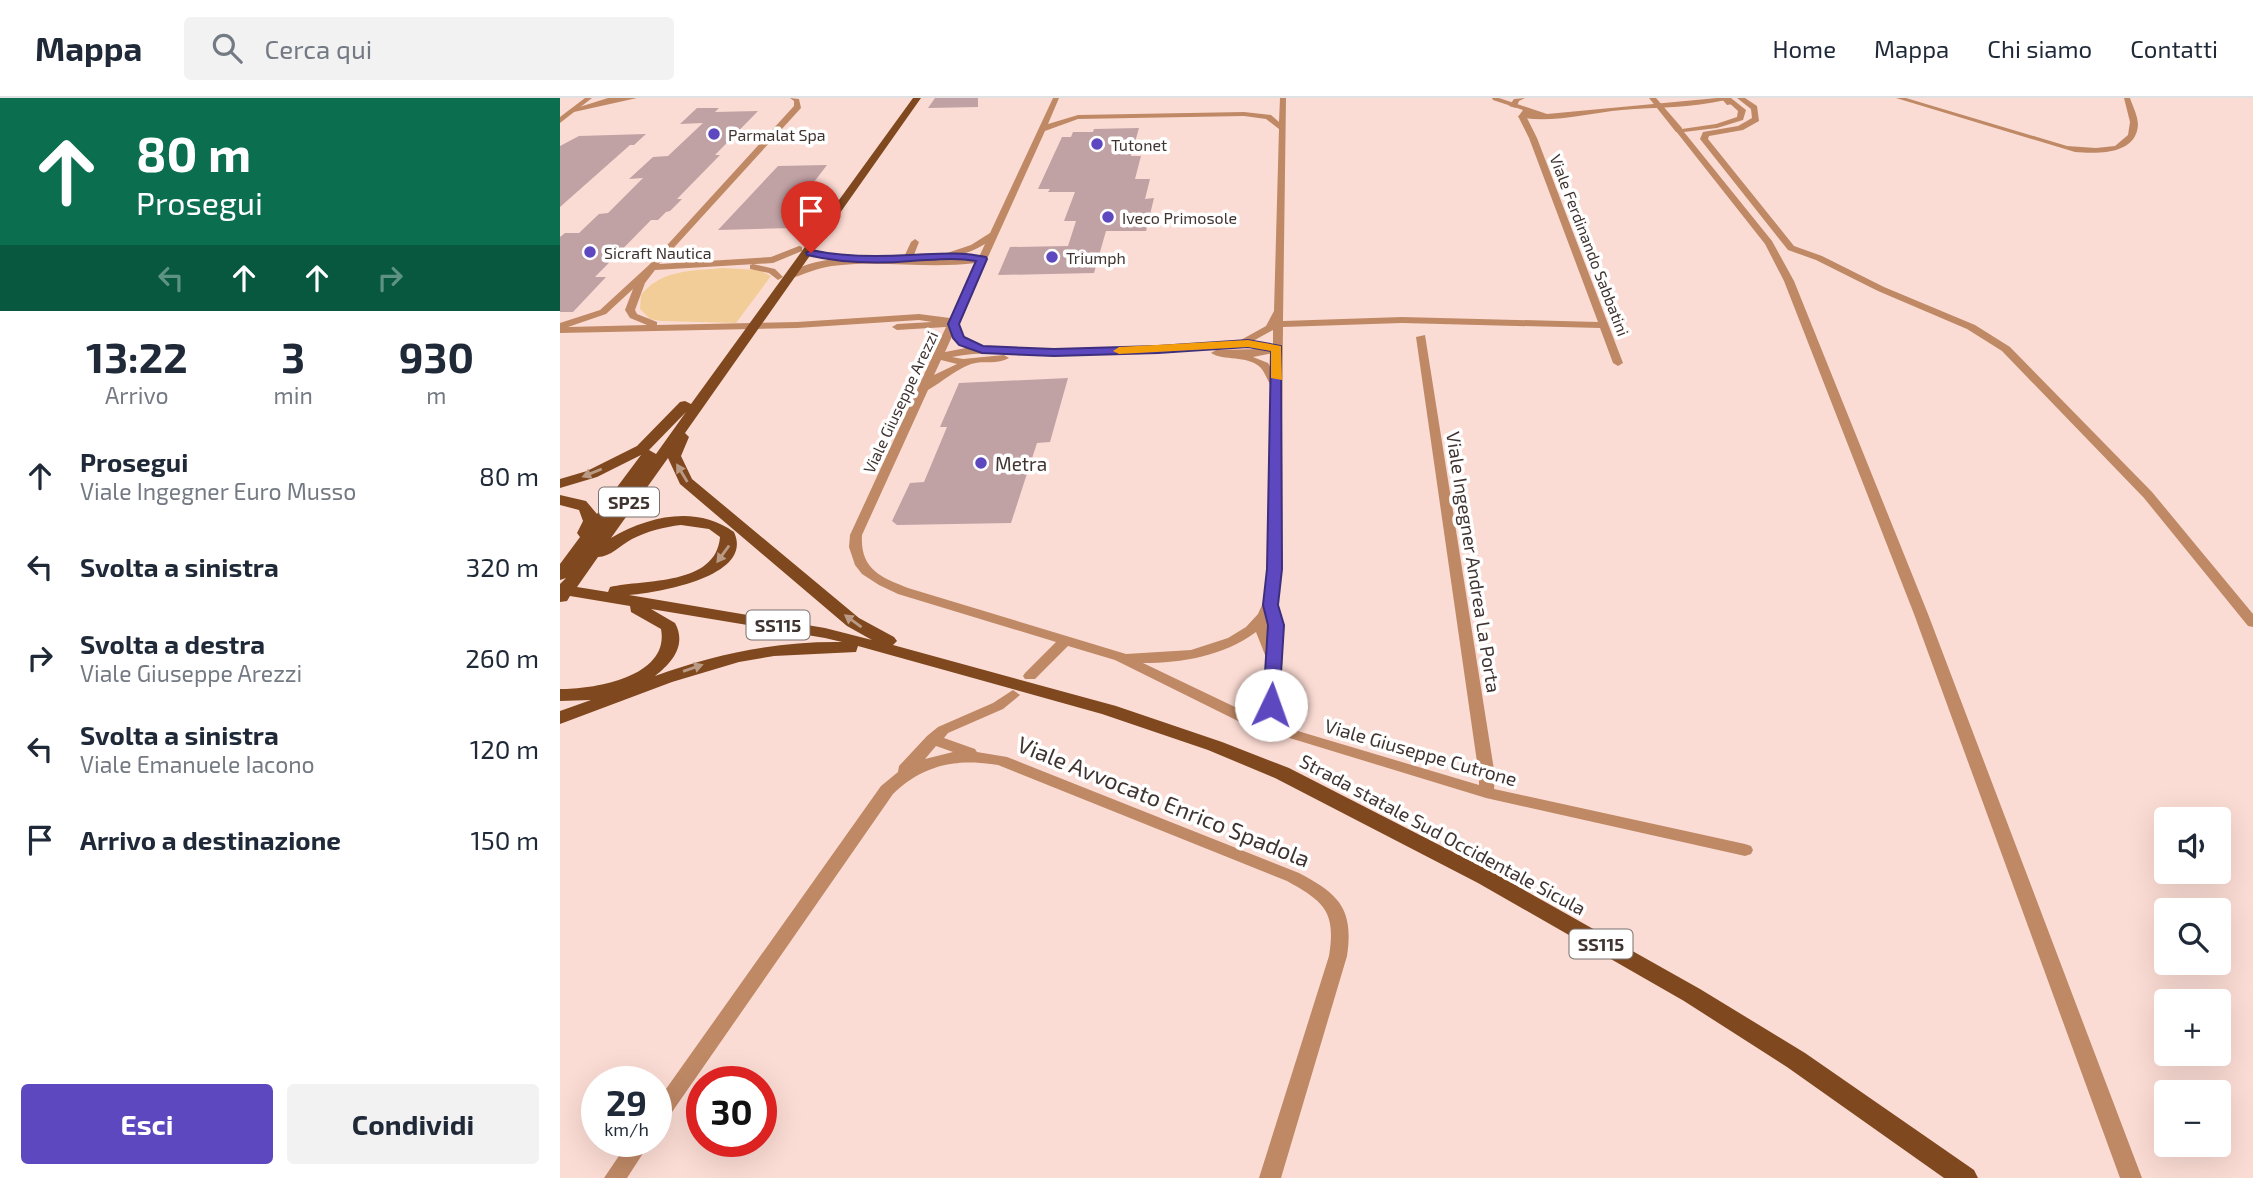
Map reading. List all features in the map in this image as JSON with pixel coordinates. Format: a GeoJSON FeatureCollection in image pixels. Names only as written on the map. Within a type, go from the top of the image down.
{"type":"FeatureCollection","features":[{"type":"Feature","properties":{"kind":"main road"},"geometry":{"type":"LineString","coordinates":[[871,156],[908,98]]}},
{"type":"Feature","properties":{"kind":"main road"},"geometry":{"type":"LineString","coordinates":[[871,156],[917,98]]}},
{"type":"Feature","properties":{"kind":"main road","name":"SP25"},"geometry":{"type":"LineString","coordinates":[[565,593],[692,405],[871,156]]}},
{"type":"Feature","properties":{"kind":"main road"},"geometry":{"type":"LineString","coordinates":[[560,484],[592,474],[642,449],[692,405],[695,418],[677,443],[674,456],[685,481],[853,622],[936,662]]}},
{"type":"Feature","properties":{"kind":"main road","name":"SP25"},"geometry":{"type":"LineString","coordinates":[[560,575],[692,405]]}},
{"type":"Feature","properties":{"kind":"main road"},"geometry":{"type":"LineString","coordinates":[[560,500],[578,503],[590,515],[583,542]]}},
{"type":"Feature","properties":{"kind":"main road"},"geometry":{"type":"LineString","coordinates":[[565,593],[648,589],[689,579],[713,566],[726,554],[730,544],[729,535],[722,528],[704,522],[685,520],[652,525],[618,539],[579,572]]}},
{"type":"Feature","properties":{"kind":"main road","name":"Strada statale Sud Occidentale Sicula"},"geometry":{"type":"LineString","coordinates":[[565,593],[618,599],[825,633],[1157,725],[1215,746],[1334,798],[1486,878],[1692,995],[1807,1067],[1965,1178]]}},
{"type":"Feature","properties":{"kind":"main road"},"geometry":{"type":"LineString","coordinates":[[560,695],[598,693],[626,684],[655,666],[668,653],[672,643],[669,627],[649,613],[618,599]]}},
{"type":"Feature","properties":{"kind":"main road"},"geometry":{"type":"LineString","coordinates":[[560,718],[698,666],[764,650],[829,646],[936,662]]}},
{"type":"Feature","properties":{"kind":"street"},"geometry":{"type":"LineString","coordinates":[[560,121],[591,98],[634,98]]}},
{"type":"Feature","properties":{"kind":"street"},"geometry":{"type":"LineString","coordinates":[[601,329],[596,325],[603,312],[651,267],[798,106],[799,103],[793,98]]}},
{"type":"Feature","properties":{"kind":"street"},"geometry":{"type":"LineString","coordinates":[[1513,106],[1516,100],[1522,98]]}},
{"type":"Feature","properties":{"kind":"street"},"geometry":{"type":"LineString","coordinates":[[1652,98],[1769,243],[1784,272],[1921,614],[2131,1178]]}},
{"type":"Feature","properties":{"kind":"street"},"geometry":{"type":"LineString","coordinates":[[1899,98],[2066,148],[2091,151],[2115,149],[2131,136],[2134,127],[2127,98]]}},
{"type":"Feature","properties":{"kind":"street"},"geometry":{"type":"LineString","coordinates":[[574,110],[617,99]]}},
{"type":"Feature","properties":{"kind":"street"},"geometry":{"type":"LineString","coordinates":[[1495,99],[1539,115]]}},
{"type":"Feature","properties":{"kind":"street"},"geometry":{"type":"LineString","coordinates":[[1495,99],[1521,115],[1582,113],[1727,100],[1754,108],[1756,119],[1740,128],[1703,136],[1791,248],[1971,327],[2006,349],[2148,495],[2253,623]]}},
{"type":"Feature","properties":{"kind":"street"},"geometry":{"type":"LineString","coordinates":[[1679,130],[1734,122],[1743,113],[1739,102]]}},
{"type":"Feature","properties":{"kind":"street"},"geometry":{"type":"LineString","coordinates":[[1060,103],[1079,114]]}},
{"type":"Feature","properties":{"kind":"street","name":"Viale Giuseppe Arezzi"},"geometry":{"type":"LineString","coordinates":[[862,568],[856,557],[856,535],[1048,115],[1060,103]]}},
{"type":"Feature","properties":{"kind":"street"},"geometry":{"type":"LineString","coordinates":[[1255,112],[1277,104]]}},
{"type":"Feature","properties":{"kind":"street"},"geometry":{"type":"LineString","coordinates":[[1048,115],[1255,112],[1277,104]]}},
{"type":"Feature","properties":{"kind":"street"},"geometry":{"type":"LineString","coordinates":[[1168,681],[1168,669],[1188,656],[1234,639],[1259,621],[1271,605],[1273,596],[1282,128],[1277,104]]}},
{"type":"Feature","properties":{"kind":"street"},"geometry":{"type":"LineString","coordinates":[[1255,112],[1274,120],[1282,128]]}},
{"type":"Feature","properties":{"kind":"street"},"geometry":{"type":"LineString","coordinates":[[1041,130],[1079,114]]}},
{"type":"Feature","properties":{"kind":"street","name":"Viale Ferdinando Sabbatini"},"geometry":{"type":"LineString","coordinates":[[1521,115],[1533,138],[1618,363]]}},
{"type":"Feature","properties":{"kind":"street"},"geometry":{"type":"LineString","coordinates":[[1533,138],[1533,123],[1539,115]]}},
{"type":"Feature","properties":{"kind":"street"},"geometry":{"type":"LineString","coordinates":[[944,259],[974,247],[993,234]]}},
{"type":"Feature","properties":{"kind":"street"},"geometry":{"type":"LineString","coordinates":[[907,260],[915,242]]}},
{"type":"Feature","properties":{"kind":"street"},"geometry":{"type":"LineString","coordinates":[[651,267],[773,260],[804,250],[828,258],[907,260]]}},
{"type":"Feature","properties":{"kind":"street"},"geometry":{"type":"LineString","coordinates":[[660,256],[666,262],[678,266],[747,266],[772,271],[784,277],[820,266],[907,260],[982,259]]}},
{"type":"Feature","properties":{"kind":"street"},"geometry":{"type":"LineString","coordinates":[[944,259],[967,273],[970,288]]}},
{"type":"Feature","properties":{"kind":"street"},"geometry":{"type":"LineString","coordinates":[[635,293],[652,278],[678,266]]}},
{"type":"Feature","properties":{"kind":"street"},"geometry":{"type":"LineString","coordinates":[[601,329],[630,310],[635,293],[651,267]]}},
{"type":"Feature","properties":{"kind":"street"},"geometry":{"type":"LineString","coordinates":[[1237,344],[1256,338],[1270,328],[1279,305]]}},
{"type":"Feature","properties":{"kind":"street"},"geometry":{"type":"LineString","coordinates":[[797,325],[919,317],[961,306]]}},
{"type":"Feature","properties":{"kind":"street"},"geometry":{"type":"LineString","coordinates":[[630,310],[633,316],[644,322],[680,327]]}},
{"type":"Feature","properties":{"kind":"street"},"geometry":{"type":"LineString","coordinates":[[560,328],[603,312]]}},
{"type":"Feature","properties":{"kind":"street"},"geometry":{"type":"LineString","coordinates":[[919,317],[954,323]]}},
{"type":"Feature","properties":{"kind":"street"},"geometry":{"type":"LineString","coordinates":[[1278,324],[1402,320],[1603,325]]}},
{"type":"Feature","properties":{"kind":"street"},"geometry":{"type":"LineString","coordinates":[[560,328],[797,325],[919,327],[954,323]]}},
{"type":"Feature","properties":{"kind":"street"},"geometry":{"type":"LineString","coordinates":[[954,323],[958,338],[963,343],[982,350]]}},
{"type":"Feature","properties":{"kind":"street"},"geometry":{"type":"LineString","coordinates":[[841,326],[922,334],[937,340],[941,352]]}},
{"type":"Feature","properties":{"kind":"street","name":"Viale Ingegner Andrea La Porta"},"geometry":{"type":"LineString","coordinates":[[1421,337],[1487,776],[1486,793]]}},
{"type":"Feature","properties":{"kind":"street"},"geometry":{"type":"LineString","coordinates":[[941,352],[1158,350],[1237,344],[1256,344],[1277,349]]}},
{"type":"Feature","properties":{"kind":"street"},"geometry":{"type":"LineString","coordinates":[[922,390],[944,373],[971,362],[1052,355],[1157,352],[1253,354],[1277,349]]}},
{"type":"Feature","properties":{"kind":"street"},"geometry":{"type":"LineString","coordinates":[[941,352],[971,362]]}},
{"type":"Feature","properties":{"kind":"street"},"geometry":{"type":"LineString","coordinates":[[1230,354],[1264,365],[1269,370],[1278,393]]}},
{"type":"Feature","properties":{"kind":"street","name":"Viale Giuseppe Cutrone"},"geometry":{"type":"LineString","coordinates":[[862,568],[874,579],[903,591],[1120,657],[1262,725],[1486,793],[1745,850]]}},
{"type":"Feature","properties":{"kind":"street"},"geometry":{"type":"LineString","coordinates":[[1262,725],[1271,705],[1271,656],[1276,625],[1271,605]]}},
{"type":"Feature","properties":{"kind":"street"},"geometry":{"type":"LineString","coordinates":[[1259,621],[1276,625]]}},
{"type":"Feature","properties":{"kind":"street"},"geometry":{"type":"LineString","coordinates":[[1259,621],[1271,656]]}},
{"type":"Feature","properties":{"kind":"street"},"geometry":{"type":"LineString","coordinates":[[1234,639],[1258,644],[1271,656]]}},
{"type":"Feature","properties":{"kind":"street"},"geometry":{"type":"LineString","coordinates":[[1030,676],[1065,641]]}},
{"type":"Feature","properties":{"kind":"street"},"geometry":{"type":"LineString","coordinates":[[1120,657],[1149,659],[1188,656]]}},
{"type":"Feature","properties":{"kind":"street"},"geometry":{"type":"LineString","coordinates":[[672,1096],[887,790],[943,730],[998,706],[1013,695]]}},
{"type":"Feature","properties":{"kind":"street"},"geometry":{"type":"LineString","coordinates":[[932,739],[978,756]]}},
{"type":"Feature","properties":{"kind":"street","name":"Viale Avvocato Enrico Spadola"},"geometry":{"type":"LineString","coordinates":[[900,776],[937,759],[978,756],[1001,761],[1293,877],[1314,888],[1335,909],[1341,918],[1342,934],[1338,956],[1270,1178]]}},
{"type":"Feature","properties":{"kind":"street"},"geometry":{"type":"LineString","coordinates":[[615,1178],[630,1157]]}},
{"type":"Feature","properties":{"kind":"shaded area"},"geometry":{"type":"Polygon","coordinates":[[[723,268],[759,270],[771,276],[736,323],[661,321],[650,319],[640,309],[641,295],[658,280],[678,273],[723,268]]]}},
{"type":"Feature","properties":{"kind":"building"},"geometry":{"type":"Polygon","coordinates":[[[935,98],[978,98],[978,107],[928,108],[935,98]]]}},
{"type":"Feature","properties":{"kind":"building"},"geometry":{"type":"Polygon","coordinates":[[[697,108],[719,108],[715,112],[758,111],[677,199],[682,199],[658,220],[651,220],[595,277],[606,277],[573,312],[560,312],[560,237],[565,233],[579,233],[599,214],[608,213],[643,178],[629,179],[653,157],[668,156],[703,123],[680,124],[697,108]]]}},
{"type":"Feature","properties":{"kind":"building"},"geometry":{"type":"Polygon","coordinates":[[[1139,128],[1131,156],[1141,156],[1135,179],[1150,179],[1145,199],[1154,198],[1146,231],[1106,231],[1094,273],[998,275],[1010,247],[1068,246],[1076,221],[1064,221],[1075,192],[1048,192],[1050,189],[1038,189],[1062,137],[1071,137],[1073,132],[1093,132],[1094,129],[1139,128]]]}},
{"type":"Feature","properties":{"kind":"building"},"geometry":{"type":"Polygon","coordinates":[[[646,134],[560,207],[560,146],[579,136],[646,134]]]}},
{"type":"Feature","properties":{"kind":"building"},"geometry":{"type":"Polygon","coordinates":[[[827,165],[792,211],[805,211],[792,228],[718,230],[778,166],[827,165]]]}},
{"type":"Feature","properties":{"kind":"building","name":"Metra"},"geometry":{"type":"Polygon","coordinates":[[[1068,378],[1050,442],[1037,443],[1011,523],[897,525],[892,521],[910,483],[924,482],[947,427],[940,427],[959,383],[1068,378]]]}},
{"type":"Feature","properties":{"kind":"slow traffic"},"geometry":{"type":"LineString","coordinates":[[1119,351],[1248,343],[1265,345],[1277,349],[1278,378]]}},
{"type":"Feature","properties":{"kind":"place","name":"Parmalat Spa"},"geometry":{"type":"Point","coordinates":[714,134]}},
{"type":"Feature","properties":{"kind":"place","name":"Tutonet"},"geometry":{"type":"Point","coordinates":[1097,144]}},
{"type":"Feature","properties":{"kind":"place","name":"Iveco Primosole"},"geometry":{"type":"Point","coordinates":[1108,217]}},
{"type":"Feature","properties":{"kind":"place","name":"Sicraft Nautica"},"geometry":{"type":"Point","coordinates":[590,252]}},
{"type":"Feature","properties":{"kind":"place","name":"Triumph"},"geometry":{"type":"Point","coordinates":[1052,257]}},
{"type":"Feature","properties":{"kind":"place","name":"Metra"},"geometry":{"type":"Point","coordinates":[981,463]}},
{"type":"Feature","properties":{"kind":"route"},"geometry":{"type":"LineString","coordinates":[[811,253],[838,259],[957,254],[982,259],[953,324],[963,343],[982,350],[1158,350],[1248,343],[1277,349],[1278,433],[1271,605],[1276,625],[1271,705]]}}]}
